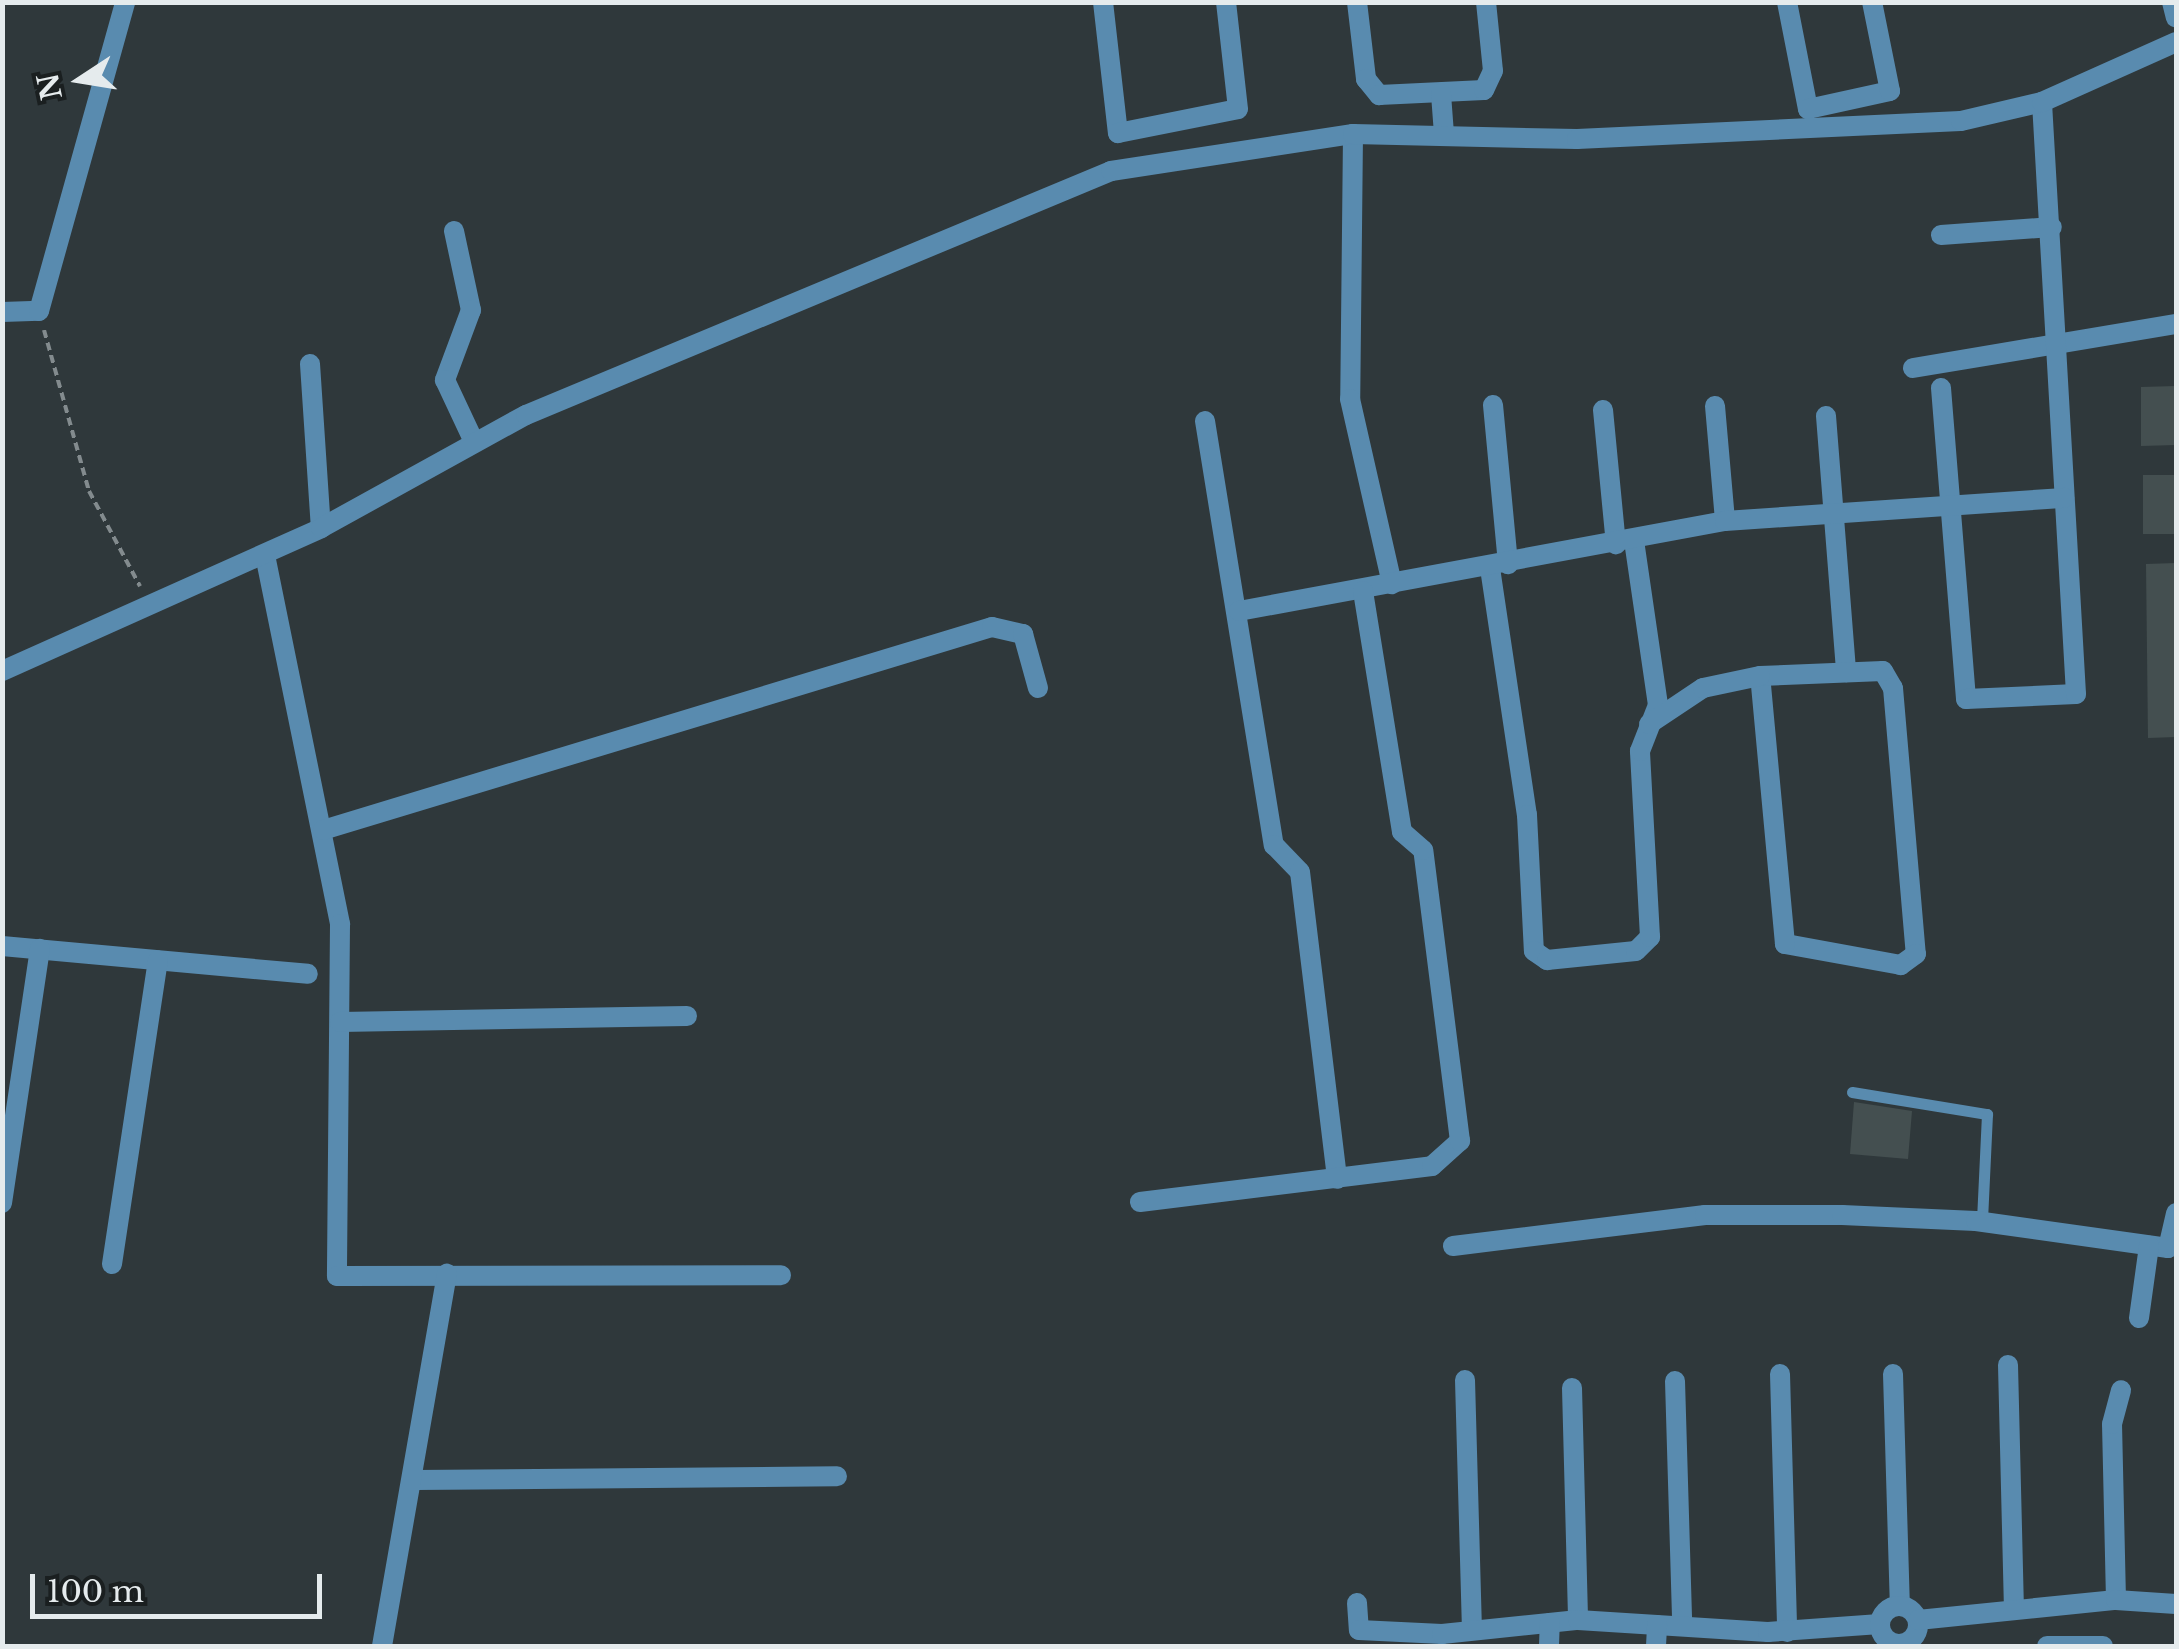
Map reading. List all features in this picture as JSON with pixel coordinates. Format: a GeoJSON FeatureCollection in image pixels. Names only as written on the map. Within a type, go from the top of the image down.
{"type":"FeatureCollection","features":[{"type":"Feature","properties":{"kind":"street"},"geometry":{"type":"LineString","coordinates":[[2,312],[39,311],[124,2]]}},
{"type":"Feature","properties":{"kind":"street"},"geometry":{"type":"LineString","coordinates":[[1103,2],[1118,133],[1238,109],[1226,2]]}},
{"type":"Feature","properties":{"kind":"street"},"geometry":{"type":"LineString","coordinates":[[1357,2],[1372,92],[1441,94],[1492,83],[1486,2]]}},
{"type":"Feature","properties":{"kind":"street"},"geometry":{"type":"LineString","coordinates":[[1787,2],[1808,108],[1890,90],[1872,2]]}},
{"type":"Feature","properties":{"kind":"street"},"geometry":{"type":"LineString","coordinates":[[2172,2],[2176,18]]}},
{"type":"Feature","properties":{"kind":"street"},"geometry":{"type":"LineString","coordinates":[[2,671],[321,528],[474,442],[1111,171],[1185,156],[1353,134],[1862,128],[2042,102],[2176,42]]}},
{"type":"Feature","properties":{"kind":"street"},"geometry":{"type":"LineString","coordinates":[[1441,94],[1444,134]]}},
{"type":"Feature","properties":{"kind":"street"},"geometry":{"type":"LineString","coordinates":[[1855,97],[1862,128]]}},
{"type":"Feature","properties":{"kind":"street"},"geometry":{"type":"LineString","coordinates":[[1941,388],[1966,699],[2028,700],[2080,687],[2064,498],[2062,342],[2042,102]]}},
{"type":"Feature","properties":{"kind":"street"},"geometry":{"type":"LineString","coordinates":[[1179,121],[1185,156]]}},
{"type":"Feature","properties":{"kind":"street"},"geometry":{"type":"LineString","coordinates":[[1353,134],[1350,399],[1392,584]]}},
{"type":"Feature","properties":{"kind":"street"},"geometry":{"type":"LineString","coordinates":[[1940,235],[2052,227]]}},
{"type":"Feature","properties":{"kind":"street"},"geometry":{"type":"LineString","coordinates":[[454,231],[471,310],[445,380],[474,442]]}},
{"type":"Feature","properties":{"kind":"street"},"geometry":{"type":"LineString","coordinates":[[1914,368],[2176,324]]}},
{"type":"Feature","properties":{"kind":"street"},"geometry":{"type":"LineString","coordinates":[[310,364],[321,528]]}},
{"type":"Feature","properties":{"kind":"street"},"geometry":{"type":"LineString","coordinates":[[1493,405],[1499,566],[1539,958],[1636,951],[1650,938],[1640,750],[1658,705],[1603,410]]}},
{"type":"Feature","properties":{"kind":"street"},"geometry":{"type":"LineString","coordinates":[[1715,406],[1725,521]]}},
{"type":"Feature","properties":{"kind":"street"},"geometry":{"type":"LineString","coordinates":[[1826,416],[1846,672]]}},
{"type":"Feature","properties":{"kind":"street"},"geometry":{"type":"LineString","coordinates":[[1205,421],[1239,611],[1274,845],[1300,872],[1336,1179]]}},
{"type":"Feature","properties":{"kind":"street"},"geometry":{"type":"LineString","coordinates":[[1239,611],[1499,566],[1725,521],[2064,498]]}},
{"type":"Feature","properties":{"kind":"street"},"geometry":{"type":"LineString","coordinates":[[265,555],[340,924],[337,1276],[780,1276]]}},
{"type":"Feature","properties":{"kind":"street"},"geometry":{"type":"LineString","coordinates":[[1140,1202],[1432,1166],[1460,1142],[1423,850],[1402,832],[1363,591]]}},
{"type":"Feature","properties":{"kind":"street"},"geometry":{"type":"LineString","coordinates":[[323,830],[992,627],[1024,634],[1038,688]]}},
{"type":"Feature","properties":{"kind":"street"},"geometry":{"type":"LineString","coordinates":[[1648,724],[1703,688],[1760,676],[1883,671],[1893,688],[1916,954],[1901,965],[1785,944],[1760,676]]}},
{"type":"Feature","properties":{"kind":"street"},"geometry":{"type":"LineString","coordinates":[[2,946],[308,974]]}},
{"type":"Feature","properties":{"kind":"street"},"geometry":{"type":"LineString","coordinates":[[2,1203],[40,949]]}},
{"type":"Feature","properties":{"kind":"street"},"geometry":{"type":"LineString","coordinates":[[112,1264],[158,960]]}},
{"type":"Feature","properties":{"kind":"street"},"geometry":{"type":"LineString","coordinates":[[340,1022],[687,1016]]}},
{"type":"Feature","properties":{"kind":"street"},"geometry":{"type":"LineString","coordinates":[[1453,1246],[1706,1215],[1982,1222],[2168,1248],[2176,1213]]}},
{"type":"Feature","properties":{"kind":"street"},"geometry":{"type":"LineString","coordinates":[[2138,1318],[2149,1246]]}},
{"type":"Feature","properties":{"kind":"street"},"geometry":{"type":"LineString","coordinates":[[382,1646],[415,1480],[447,1274]]}},
{"type":"Feature","properties":{"kind":"street"},"geometry":{"type":"LineString","coordinates":[[2008,1365],[2014,1609]]}},
{"type":"Feature","properties":{"kind":"street"},"geometry":{"type":"LineString","coordinates":[[1774,1637],[1780,1374]]}},
{"type":"Feature","properties":{"kind":"street"},"geometry":{"type":"LineString","coordinates":[[1357,1603],[1360,1630],[1472,1630],[1578,1620],[1682,1624],[1774,1637],[1880,1624],[1900,1606],[1892,1374]]}},
{"type":"Feature","properties":{"kind":"street"},"geometry":{"type":"LineString","coordinates":[[1465,1380],[1472,1630]]}},
{"type":"Feature","properties":{"kind":"street"},"geometry":{"type":"LineString","coordinates":[[1676,1381],[1682,1624]]}},
{"type":"Feature","properties":{"kind":"street"},"geometry":{"type":"LineString","coordinates":[[1572,1388],[1578,1620]]}},
{"type":"Feature","properties":{"kind":"street"},"geometry":{"type":"LineString","coordinates":[[2116,1600],[2112,1424],[2121,1390]]}},
{"type":"Feature","properties":{"kind":"street"},"geometry":{"type":"LineString","coordinates":[[415,1480],[837,1476]]}},
{"type":"Feature","properties":{"kind":"street"},"geometry":{"type":"LineString","coordinates":[[1900,1606],[1918,1620],[2116,1600],[2176,1604]]}},
{"type":"Feature","properties":{"kind":"street"},"geometry":{"type":"LineString","coordinates":[[1880,1624],[1894,1646],[1913,1639],[1918,1620]]}},
{"type":"Feature","properties":{"kind":"street"},"geometry":{"type":"LineString","coordinates":[[1549,1646],[1550,1623]]}},
{"type":"Feature","properties":{"kind":"street"},"geometry":{"type":"LineString","coordinates":[[1656,1646],[1657,1625]]}},
{"type":"Feature","properties":{"kind":"street"},"geometry":{"type":"LineString","coordinates":[[2048,1646],[2103,1646]]}},
{"type":"Feature","properties":{"kind":"lane"},"geometry":{"type":"LineString","coordinates":[[1852,1092],[1986,1114],[1982,1222]]}},
{"type":"Feature","properties":{"kind":"path"},"geometry":{"type":"LineString","coordinates":[[39,311],[89,491],[149,602]]}},
{"type":"Feature","properties":{"kind":"building"},"geometry":{"type":"Polygon","coordinates":[[[2176,386],[2176,445],[2141,446],[2141,387],[2176,386]]]}},
{"type":"Feature","properties":{"kind":"building"},"geometry":{"type":"Polygon","coordinates":[[[2143,475],[2176,475],[2176,534],[2143,534],[2143,475]]]}},
{"type":"Feature","properties":{"kind":"building"},"geometry":{"type":"Polygon","coordinates":[[[2176,563],[2176,737],[2148,738],[2146,564],[2176,563]]]}},
{"type":"Feature","properties":{"kind":"building"},"geometry":{"type":"Polygon","coordinates":[[[1854,1102],[1912,1111],[1908,1159],[1850,1154],[1854,1102]]]}}]}
